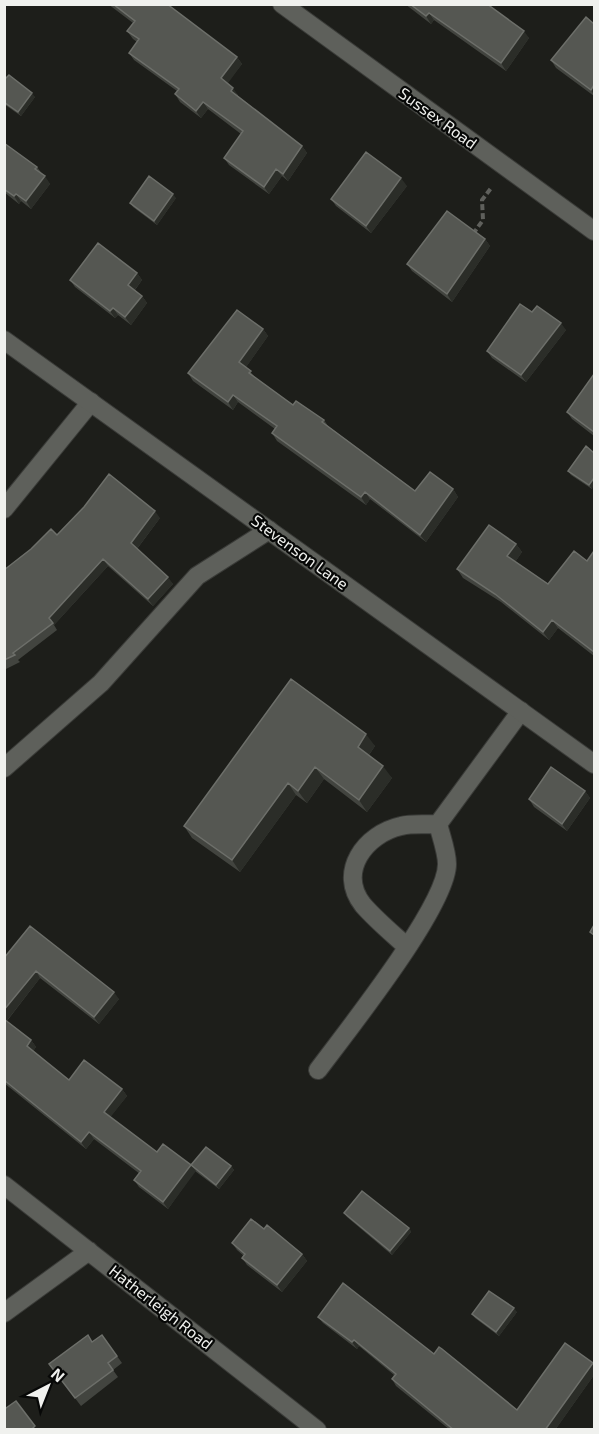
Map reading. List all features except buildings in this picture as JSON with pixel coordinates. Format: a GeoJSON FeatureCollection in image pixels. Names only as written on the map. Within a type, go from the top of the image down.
{"type":"FeatureCollection","features":[{"type":"Feature","properties":{"kind":"street","name":"Sussex Road"},"geometry":{"type":"LineString","coordinates":[[282,4],[594,231]]}},
{"type":"Feature","properties":{"kind":"street","name":"Stevenson Lane"},"geometry":{"type":"LineString","coordinates":[[4,340],[594,764]]}},
{"type":"Feature","properties":{"kind":"street"},"geometry":{"type":"LineString","coordinates":[[4,509],[91,402]]}},
{"type":"Feature","properties":{"kind":"street"},"geometry":{"type":"LineString","coordinates":[[4,768],[101,683],[197,576],[269,530]]}},
{"type":"Feature","properties":{"kind":"street"},"geometry":{"type":"LineString","coordinates":[[318,1070],[407,947],[440,895],[447,865],[438,824],[521,711]]}},
{"type":"Feature","properties":{"kind":"street"},"geometry":{"type":"LineString","coordinates":[[407,947],[362,904],[354,887],[352,866],[362,850],[379,835],[401,826],[438,824]]}},
{"type":"Feature","properties":{"kind":"street","name":"Hatherleigh Road"},"geometry":{"type":"LineString","coordinates":[[4,1185],[317,1430]]}},
{"type":"Feature","properties":{"kind":"street"},"geometry":{"type":"LineString","coordinates":[[4,1313],[89,1251]]}},
{"type":"Feature","properties":{"kind":"path"},"geometry":{"type":"LineString","coordinates":[[473,234],[483,220],[482,201],[507,167]]}}]}
